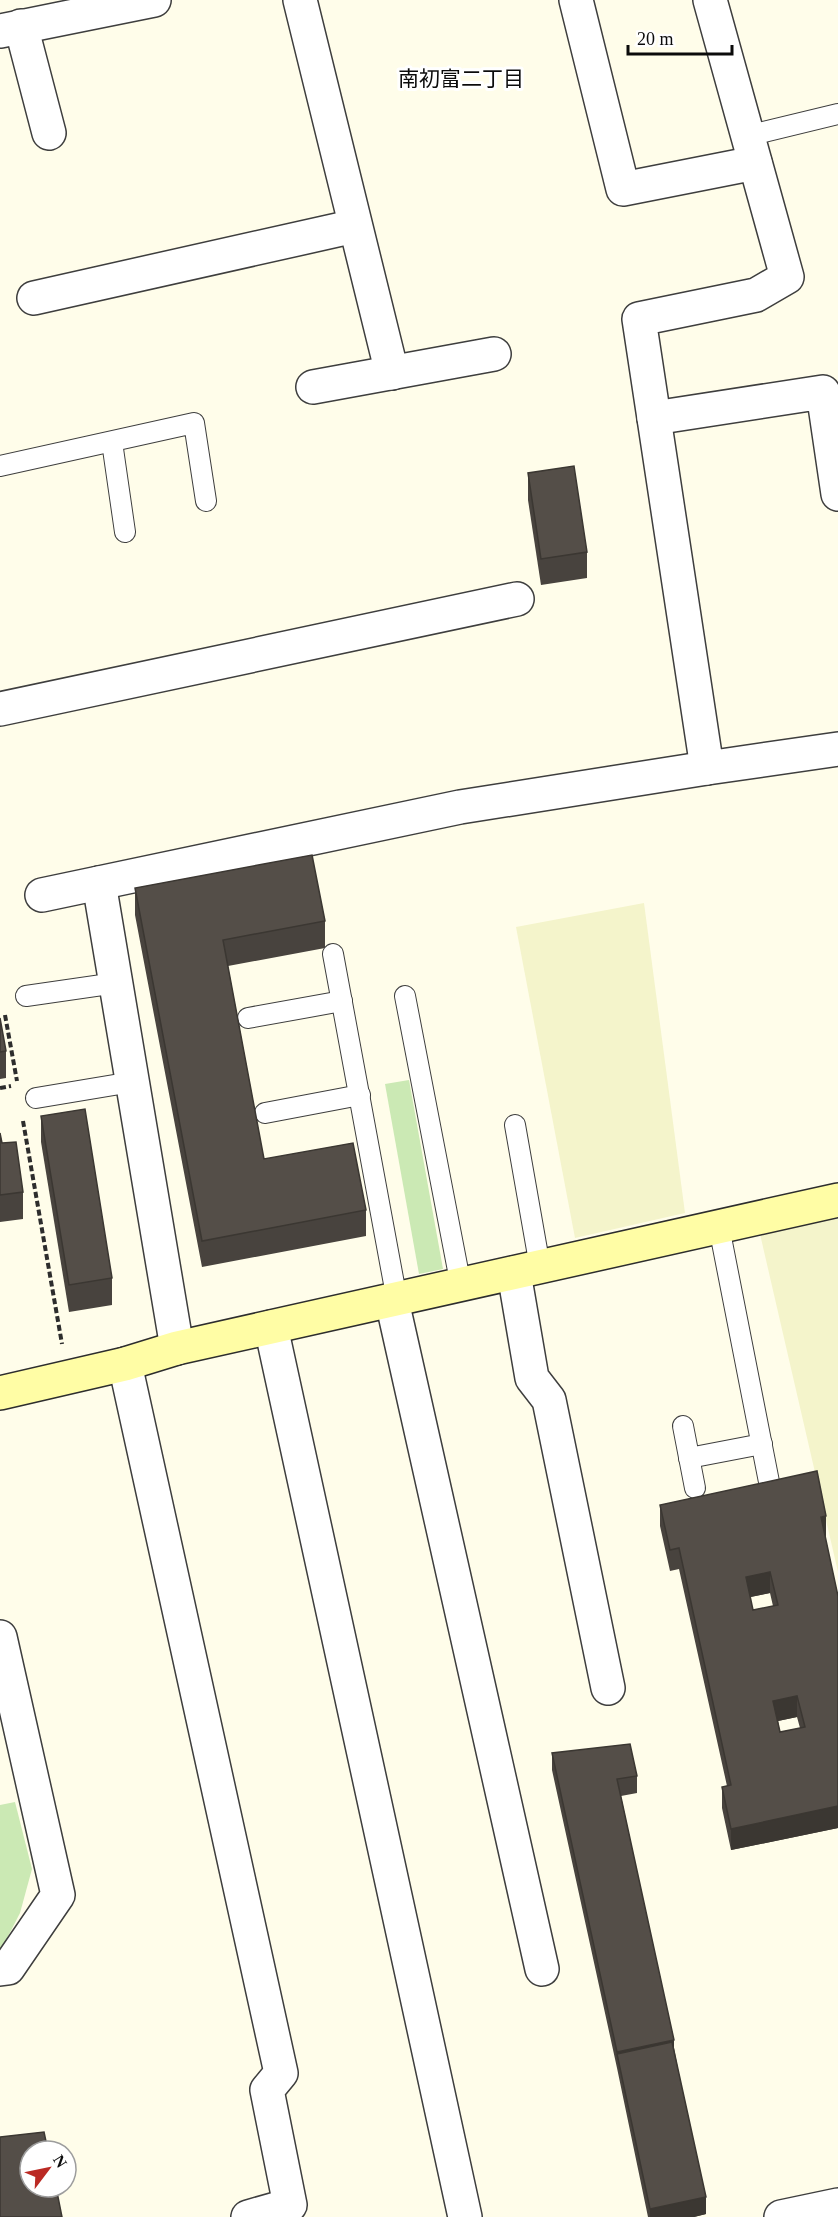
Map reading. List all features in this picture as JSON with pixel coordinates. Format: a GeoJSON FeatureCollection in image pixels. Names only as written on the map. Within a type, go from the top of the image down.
{"type":"FeatureCollection","features":[{"type":"Feature","properties":{"kind":"street"},"geometry":{"type":"LineString","coordinates":[[49,133],[11,28],[154,0]]}},
{"type":"Feature","properties":{"kind":"street"},"geometry":{"type":"LineString","coordinates":[[300,0],[392,373]]}},
{"type":"Feature","properties":{"kind":"street"},"geometry":{"type":"LineString","coordinates":[[576,0],[623,189],[751,150]]}},
{"type":"Feature","properties":{"kind":"street"},"geometry":{"type":"LineString","coordinates":[[707,768],[639,319],[756,295],[787,277],[710,0]]}},
{"type":"Feature","properties":{"kind":"street"},"geometry":{"type":"LineString","coordinates":[[34,298],[355,226]]}},
{"type":"Feature","properties":{"kind":"street"},"geometry":{"type":"LineString","coordinates":[[313,387],[494,354]]}},
{"type":"Feature","properties":{"kind":"street"},"geometry":{"type":"LineString","coordinates":[[654,418],[823,392],[838,494]]}},
{"type":"Feature","properties":{"kind":"street"},"geometry":{"type":"LineString","coordinates":[[0,709],[517,599]]}},
{"type":"Feature","properties":{"kind":"street"},"geometry":{"type":"LineString","coordinates":[[42,896],[460,807],[838,749]]}},
{"type":"Feature","properties":{"kind":"street"},"geometry":{"type":"LineString","coordinates":[[99,883],[177,1348]]}},
{"type":"Feature","properties":{"kind":"street"},"geometry":{"type":"LineString","coordinates":[[0,1393],[125,1364],[177,1348],[838,1200]]}},
{"type":"Feature","properties":{"kind":"street"},"geometry":{"type":"LineString","coordinates":[[527,1270],[532,1378],[549,1400],[608,1688]]}},
{"type":"Feature","properties":{"kind":"street"},"geometry":{"type":"LineString","coordinates":[[395,1301],[542,1969]]}},
{"type":"Feature","properties":{"kind":"street"},"geometry":{"type":"LineString","coordinates":[[271,1327],[465,2217]]}},
{"type":"Feature","properties":{"kind":"street"},"geometry":{"type":"LineString","coordinates":[[125,1364],[281,2073],[267,2090],[290,2205],[248,2217]]}},
{"type":"Feature","properties":{"kind":"street"},"geometry":{"type":"LineString","coordinates":[[0,1637],[58,1895],[8,1968],[0,1970]]}},
{"type":"Feature","properties":{"kind":"street"},"geometry":{"type":"LineString","coordinates":[[782,2217],[838,2205]]}},
{"type":"Feature","properties":{"kind":"lane"},"geometry":{"type":"LineString","coordinates":[[751,150],[838,114]]}},
{"type":"Feature","properties":{"kind":"lane"},"geometry":{"type":"LineString","coordinates":[[0,466],[194,423],[206,501]]}},
{"type":"Feature","properties":{"kind":"lane"},"geometry":{"type":"LineString","coordinates":[[112,442],[125,532]]}},
{"type":"Feature","properties":{"kind":"lane"},"geometry":{"type":"LineString","coordinates":[[333,954],[395,1301]]}},
{"type":"Feature","properties":{"kind":"lane"},"geometry":{"type":"LineString","coordinates":[[26,996],[116,983]]}},
{"type":"Feature","properties":{"kind":"lane"},"geometry":{"type":"LineString","coordinates":[[405,996],[461,1286]]}},
{"type":"Feature","properties":{"kind":"lane"},"geometry":{"type":"LineString","coordinates":[[248,1018],[342,1001]]}},
{"type":"Feature","properties":{"kind":"lane"},"geometry":{"type":"LineString","coordinates":[[36,1098],[132,1082]]}},
{"type":"Feature","properties":{"kind":"lane"},"geometry":{"type":"LineString","coordinates":[[265,1113],[360,1095]]}},
{"type":"Feature","properties":{"kind":"lane"},"geometry":{"type":"LineString","coordinates":[[515,1125],[527,1270]]}},
{"type":"Feature","properties":{"kind":"lane"},"geometry":{"type":"LineString","coordinates":[[719,1227],[770,1487]]}},
{"type":"Feature","properties":{"kind":"lane"},"geometry":{"type":"LineString","coordinates":[[683,1426],[695,1488]]}},
{"type":"Feature","properties":{"kind":"lane"},"geometry":{"type":"LineString","coordinates":[[689,1458],[762,1444]]}},
{"type":"Feature","properties":{"kind":"path"},"geometry":{"type":"LineString","coordinates":[[4,1006],[17,1085]]}},
{"type":"Feature","properties":{"kind":"path"},"geometry":{"type":"LineString","coordinates":[[23,1120],[67,1378]]}},
{"type":"Feature","properties":{"kind":"green space"},"geometry":{"type":"Polygon","coordinates":[[[644,903],[685,1213],[575,1238],[516,927],[644,903]]]}},
{"type":"Feature","properties":{"kind":"green space"},"geometry":{"type":"Polygon","coordinates":[[[409,1080],[443,1269],[419,1274],[385,1084],[409,1080]]]}},
{"type":"Feature","properties":{"kind":"green space"},"geometry":{"type":"Polygon","coordinates":[[[838,1217],[838,1572],[760,1234],[838,1217]]]}},
{"type":"Feature","properties":{"kind":"green space"},"geometry":{"type":"Polygon","coordinates":[[[15,1802],[32,1869],[20,1913],[0,1952],[0,1805],[15,1802]]]}},
{"type":"Feature","properties":{"kind":"building"},"geometry":{"type":"Polygon","coordinates":[[[574,466],[587,552],[541,559],[528,473],[574,466]]]}},
{"type":"Feature","properties":{"kind":"building"},"geometry":{"type":"Polygon","coordinates":[[[312,855],[325,921],[223,940],[264,1159],[353,1143],[366,1210],[202,1241],[135,888],[312,855]]]}},
{"type":"Feature","properties":{"kind":"building"},"geometry":{"type":"Polygon","coordinates":[[[0,1018],[6,1051],[0,1052],[0,1018]]]}},
{"type":"Feature","properties":{"kind":"building"},"geometry":{"type":"Polygon","coordinates":[[[85,1109],[112,1278],[69,1285],[41,1116],[85,1109]]]}},
{"type":"Feature","properties":{"kind":"building"},"geometry":{"type":"Polygon","coordinates":[[[0,1133],[2,1143],[16,1142],[23,1192],[0,1195],[0,1133]]]}},
{"type":"Feature","properties":{"kind":"building"},"geometry":{"type":"Polygon","coordinates":[[[817,1471],[826,1516],[821,1517],[838,1596],[838,1806],[731,1829],[722,1787],[731,1785],[679,1548],[670,1550],[660,1505],[817,1471]],[[770,1572],[746,1577],[753,1610],[778,1605],[770,1572]],[[797,1696],[773,1701],[780,1732],[805,1727],[797,1696]]]}},
{"type":"Feature","properties":{"kind":"building"},"geometry":{"type":"Polygon","coordinates":[[[630,1744],[637,1776],[617,1779],[674,2040],[617,2052],[552,1753],[630,1744]]]}},
{"type":"Feature","properties":{"kind":"building"},"geometry":{"type":"Polygon","coordinates":[[[672,2042],[706,2197],[650,2209],[617,2054],[672,2042]]]}},
{"type":"Feature","properties":{"kind":"building"},"geometry":{"type":"Polygon","coordinates":[[[44,2132],[45,2139],[18,2139],[18,2199],[58,2199],[62,2217],[0,2217],[0,2137],[44,2132]]]}},
{"type":"Feature","properties":{"kind":"district","name":"南初富二丁目"},"geometry":{"type":"Point","coordinates":[461,79]}}]}
